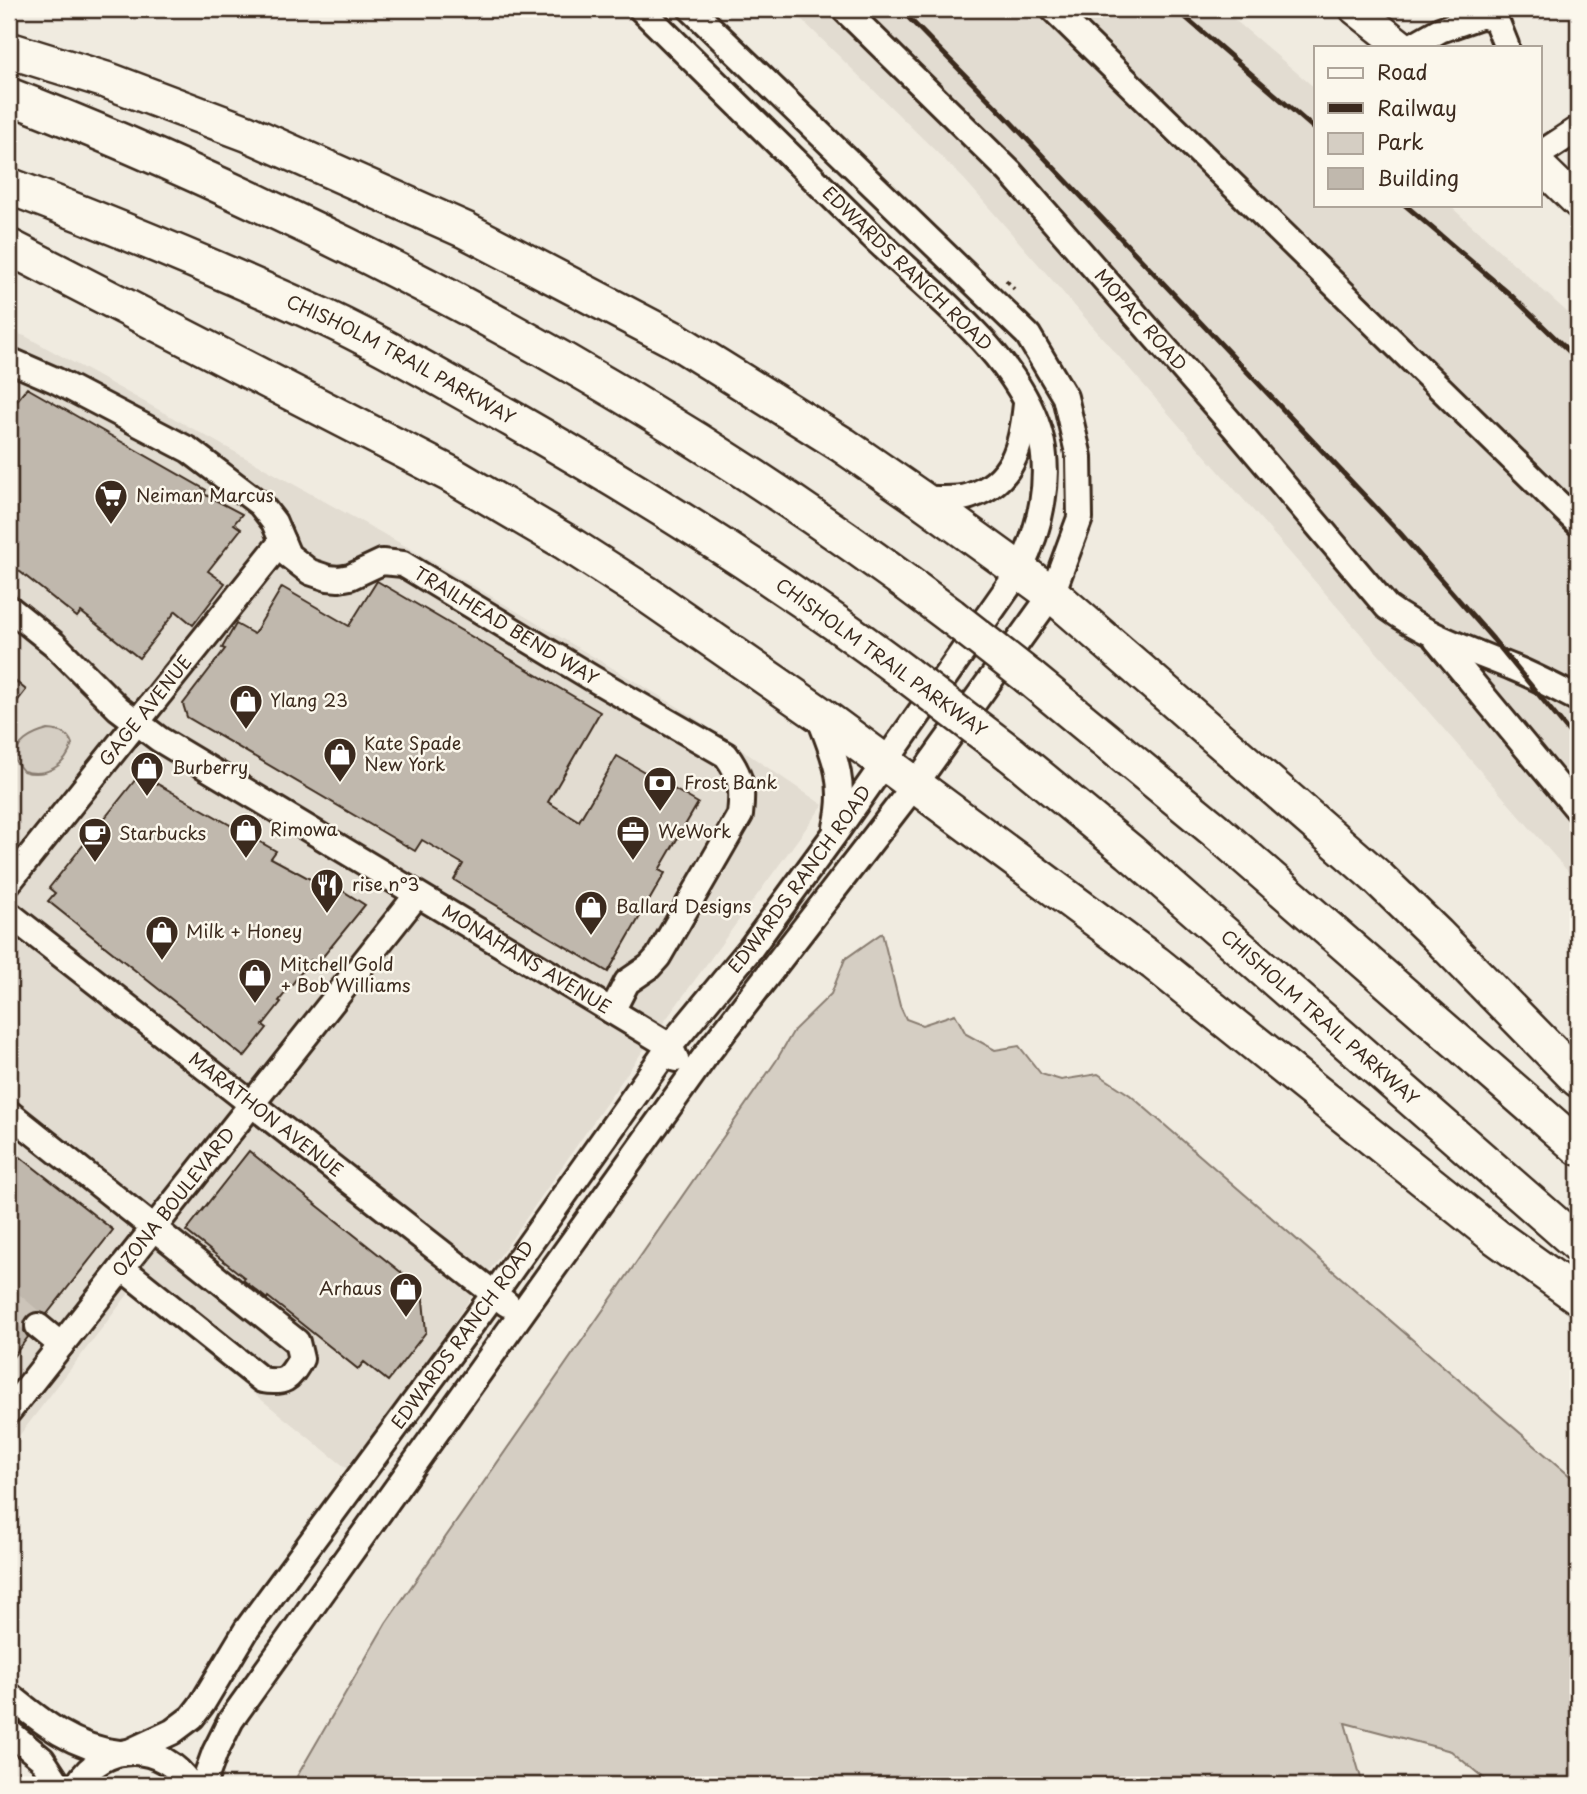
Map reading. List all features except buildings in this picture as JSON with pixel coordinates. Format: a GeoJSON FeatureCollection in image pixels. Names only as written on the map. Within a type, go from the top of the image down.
{"type":"FeatureCollection","features":[{"type":"Feature","properties":{"kind":"highway"},"geometry":{"type":"LineString","coordinates":[[9,50],[109,81],[247,133],[465,230],[675,340],[784,407],[921,499],[1052,594],[1377,877],[1578,1079]]}},
{"type":"Feature","properties":{"kind":"highway"},"geometry":{"type":"LineString","coordinates":[[9,96],[213,182],[404,273],[502,325],[684,431],[830,527],[1029,677],[1216,830],[1578,1147]]}},
{"type":"Feature","properties":{"kind":"highway","name":"CHISHOLM TRAIL PARKWAY"},"geometry":{"type":"LineString","coordinates":[[9,186],[157,244],[328,319],[425,369],[651,501],[840,624],[1011,754],[1130,852],[1578,1244]]}},
{"type":"Feature","properties":{"kind":"highway"},"geometry":{"type":"LineString","coordinates":[[9,247],[490,497],[645,593],[818,713],[1155,963],[1486,1229],[1578,1296]]}},
{"type":"Feature","properties":{"kind":"main road"},"geometry":{"type":"LineString","coordinates":[[1355,9],[1402,46]]}},
{"type":"Feature","properties":{"kind":"main road"},"geometry":{"type":"LineString","coordinates":[[1542,168],[1578,203]]}},
{"type":"Feature","properties":{"kind":"street","name":"EDWARDS RANCH ROAD"},"geometry":{"type":"LineString","coordinates":[[77,1785],[93,1766],[105,1758],[124,1753],[184,1725],[202,1704],[247,1629],[494,1294],[670,1046],[751,948],[834,835],[1020,570],[1032,544],[1041,508],[1045,474],[1039,432],[1018,385],[989,346],[902,265],[641,9]]}},
{"type":"Feature","properties":{"kind":"street","name":"EDWARDS RANCH ROAD"},"geometry":{"type":"LineString","coordinates":[[202,1785],[231,1720],[641,1145],[706,1055],[914,786],[1052,594],[1080,518],[1079,457],[1065,397],[1028,335],[691,9]]}},
{"type":"Feature","properties":{"kind":"street","name":"MOPAC ROAD"},"geometry":{"type":"LineString","coordinates":[[844,9],[1010,172],[1236,429],[1377,597],[1406,621],[1465,649],[1517,669],[1578,699]]}},
{"type":"Feature","properties":{"kind":"street"},"geometry":{"type":"LineString","coordinates":[[1053,9],[1578,523]]}},
{"type":"Feature","properties":{"kind":"street"},"geometry":{"type":"LineString","coordinates":[[1412,46],[1440,30],[1483,15],[1496,20],[1506,45]]}},
{"type":"Feature","properties":{"kind":"street"},"geometry":{"type":"LineString","coordinates":[[1542,153],[1578,129]]}},
{"type":"Feature","properties":{"kind":"street","name":"TRAILHEAD BEND WAY"},"geometry":{"type":"LineString","coordinates":[[9,360],[55,380],[189,450],[260,504],[274,522],[288,555],[296,564],[310,572],[328,578],[350,577],[382,562],[403,564],[726,755],[736,770],[743,790],[740,815],[658,957],[649,967],[627,982],[612,1011]]}},
{"type":"Feature","properties":{"kind":"street"},"geometry":{"type":"LineString","coordinates":[[921,499],[970,497],[997,481],[1013,462],[1023,436],[1026,403]]}},
{"type":"Feature","properties":{"kind":"street","name":"GAGE AVENUE"},"geometry":{"type":"LineString","coordinates":[[9,882],[282,541]]}},
{"type":"Feature","properties":{"kind":"street","name":"MONAHANS AVENUE"},"geometry":{"type":"LineString","coordinates":[[9,608],[54,644],[118,708],[159,740],[670,1046]]}},
{"type":"Feature","properties":{"kind":"street","name":"MOPAC ROAD"},"geometry":{"type":"LineString","coordinates":[[1431,633],[1578,810]]}},
{"type":"Feature","properties":{"kind":"street"},"geometry":{"type":"LineString","coordinates":[[818,713],[841,780],[842,797],[834,835]]}},
{"type":"Feature","properties":{"kind":"street","name":"OZONA BOULEVARD"},"geometry":{"type":"LineString","coordinates":[[9,1411],[417,895]]}},
{"type":"Feature","properties":{"kind":"street","name":"MARATHON AVENUE"},"geometry":{"type":"LineString","coordinates":[[9,914],[521,1315]]}},
{"type":"Feature","properties":{"kind":"street"},"geometry":{"type":"LineString","coordinates":[[706,1055],[702,1046],[705,1037],[731,999],[751,948]]}},
{"type":"Feature","properties":{"kind":"street"},"geometry":{"type":"LineString","coordinates":[[641,1145],[678,1069],[670,1046]]}},
{"type":"Feature","properties":{"kind":"street"},"geometry":{"type":"LineString","coordinates":[[9,1113],[297,1342],[301,1359],[290,1377],[279,1383],[262,1380],[122,1268]]}},
{"type":"Feature","properties":{"kind":"street"},"geometry":{"type":"LineString","coordinates":[[38,1326],[61,1345]]}},
{"type":"Feature","properties":{"kind":"street"},"geometry":{"type":"LineString","coordinates":[[9,1695],[45,1725],[66,1738],[93,1749],[146,1753],[163,1759],[178,1769],[190,1785]]}},
{"type":"Feature","properties":{"kind":"street"},"geometry":{"type":"LineString","coordinates":[[9,1732],[42,1759],[59,1785]]}},
{"type":"Feature","properties":{"kind":"shaded area"},"geometry":{"type":"Polygon","coordinates":[[[791,9],[1222,9],[1314,87],[1314,206],[1450,206],[1578,322],[1578,883],[964,179],[791,9]]]}},
{"type":"Feature","properties":{"kind":"shaded area"},"geometry":{"type":"Polygon","coordinates":[[[9,331],[25,336],[418,553],[680,708],[823,805],[637,1059],[350,1471],[129,1293],[9,1449],[9,331]]]}},
{"type":"Feature","properties":{"kind":"green space"},"geometry":{"type":"Polygon","coordinates":[[[48,730],[68,737],[72,744],[69,752],[54,768],[39,773],[23,771],[15,761],[17,749],[30,737],[48,730]]]}},
{"type":"Feature","properties":{"kind":"green space"},"geometry":{"type":"Polygon","coordinates":[[[882,933],[900,1006],[906,1019],[922,1025],[955,1014],[966,1034],[995,1050],[1019,1046],[1041,1074],[1061,1080],[1098,1074],[1130,1095],[1578,1483],[1578,1785],[1492,1785],[1451,1751],[1345,1723],[1363,1785],[292,1785],[386,1623],[776,1061],[794,1030],[831,994],[845,959],[882,933]]]}},
{"type":"Feature","properties":{"kind":"green space"},"geometry":{"type":"Polygon","coordinates":[[[135,1778],[147,1780],[159,1785],[115,1785],[135,1778]]]}},
{"type":"Feature","properties":{"kind":"tunnel"},"geometry":{"type":"LineString","coordinates":[[12,1304],[38,1326]]}},
{"type":"Feature","properties":{"kind":"railway"},"geometry":{"type":"LineString","coordinates":[[900,9],[1400,533],[1493,639],[1578,743]]}},
{"type":"Feature","properties":{"kind":"railway"},"geometry":{"type":"LineString","coordinates":[[1176,9],[1314,128]]}},
{"type":"Feature","properties":{"kind":"railway"},"geometry":{"type":"LineString","coordinates":[[1406,206],[1513,297],[1578,360]]}},
{"type":"Feature","properties":{"kind":"place","name":"Neiman Marcus"},"geometry":{"type":"Point","coordinates":[111,526]}},
{"type":"Feature","properties":{"kind":"place","name":"Ylang 23"},"geometry":{"type":"Point","coordinates":[246,731]}},
{"type":"Feature","properties":{"kind":"place","name":"Kate Spade New York"},"geometry":{"type":"Point","coordinates":[340,784]}},
{"type":"Feature","properties":{"kind":"place","name":"Burberry"},"geometry":{"type":"Point","coordinates":[147,798]}},
{"type":"Feature","properties":{"kind":"place","name":"Frost Bank"},"geometry":{"type":"Point","coordinates":[660,813]}},
{"type":"Feature","properties":{"kind":"place","name":"Rimowa"},"geometry":{"type":"Point","coordinates":[246,860]}},
{"type":"Feature","properties":{"kind":"place","name":"WeWork"},"geometry":{"type":"Point","coordinates":[633,862]}},
{"type":"Feature","properties":{"kind":"place","name":"Starbucks"},"geometry":{"type":"Point","coordinates":[95,864]}},
{"type":"Feature","properties":{"kind":"place","name":"rise n°3"},"geometry":{"type":"Point","coordinates":[327,915]}},
{"type":"Feature","properties":{"kind":"place","name":"Ballard Designs"},"geometry":{"type":"Point","coordinates":[591,937]}},
{"type":"Feature","properties":{"kind":"place","name":"Milk + Honey"},"geometry":{"type":"Point","coordinates":[162,962]}},
{"type":"Feature","properties":{"kind":"place","name":"Mitchell Gold + Bob Williams"},"geometry":{"type":"Point","coordinates":[255,1005]}},
{"type":"Feature","properties":{"kind":"place","name":"Arhaus"},"geometry":{"type":"Point","coordinates":[406,1319]}}]}
